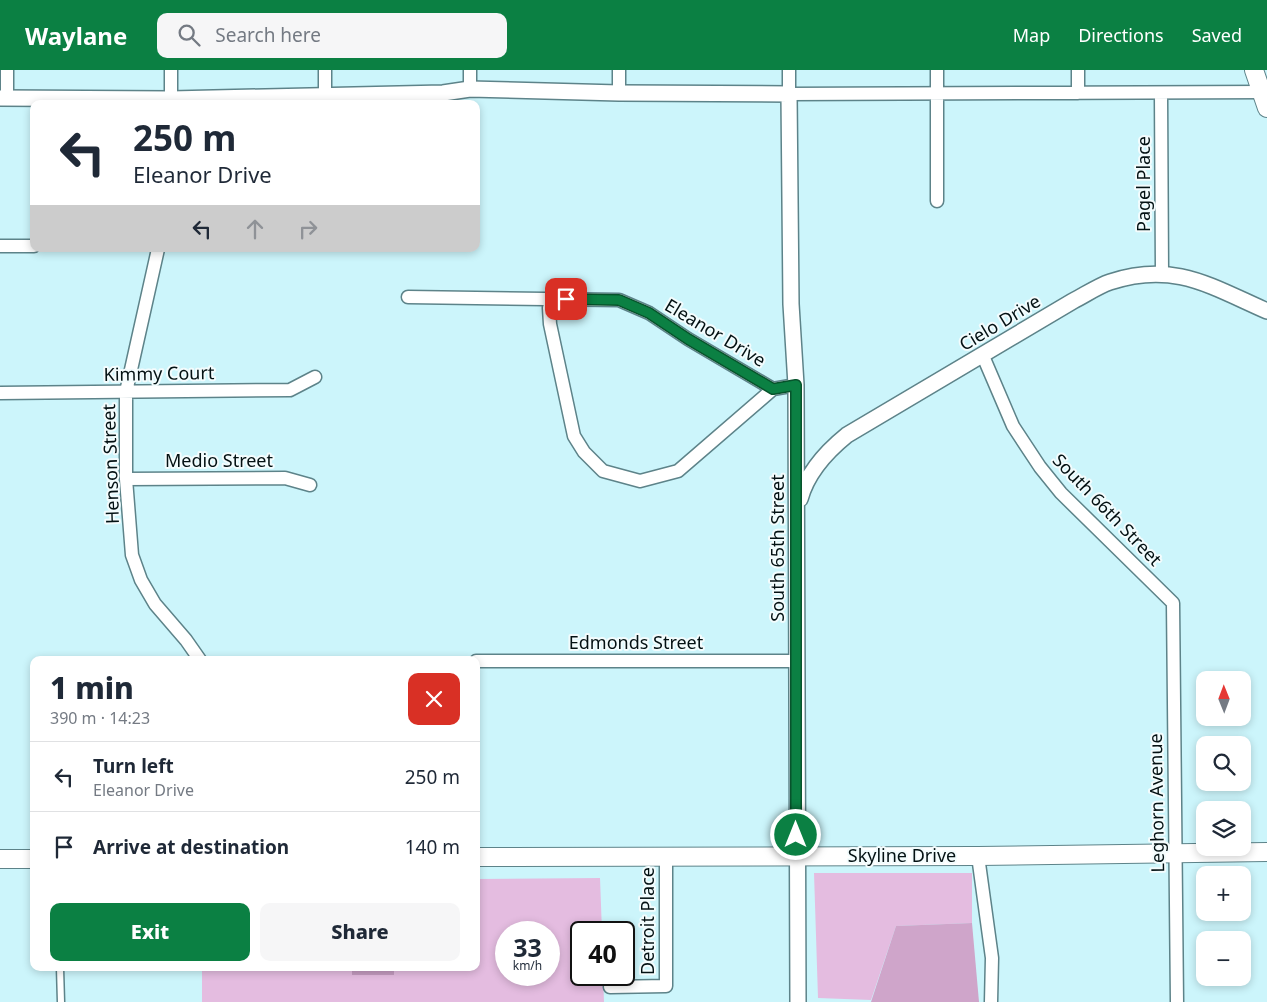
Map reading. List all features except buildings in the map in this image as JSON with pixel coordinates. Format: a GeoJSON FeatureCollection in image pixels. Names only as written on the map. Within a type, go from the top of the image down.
{"type":"FeatureCollection","features":[{"type":"Feature","properties":{"kind":"main road"},"geometry":{"type":"LineString","coordinates":[[1254,70],[1265,98]]}},
{"type":"Feature","properties":{"kind":"main road","name":"Skyline Drive"},"geometry":{"type":"LineString","coordinates":[[480,857],[666,855],[978,856],[1267,852]]}},
{"type":"Feature","properties":{"kind":"main road"},"geometry":{"type":"LineString","coordinates":[[0,859],[30,859]]}},
{"type":"Feature","properties":{"kind":"street"},"geometry":{"type":"LineString","coordinates":[[7,70],[4,98],[115,100]]}},
{"type":"Feature","properties":{"kind":"street"},"geometry":{"type":"LineString","coordinates":[[171,70],[171,100]]}},
{"type":"Feature","properties":{"kind":"street"},"geometry":{"type":"LineString","coordinates":[[325,70],[325,95]]}},
{"type":"Feature","properties":{"kind":"street"},"geometry":{"type":"LineString","coordinates":[[470,70],[470,89]]}},
{"type":"Feature","properties":{"kind":"street"},"geometry":{"type":"LineString","coordinates":[[619,70],[619,93]]}},
{"type":"Feature","properties":{"kind":"street"},"geometry":{"type":"LineString","coordinates":[[789,70],[789,94]]}},
{"type":"Feature","properties":{"kind":"street"},"geometry":{"type":"LineString","coordinates":[[937,70],[938,201]]}},
{"type":"Feature","properties":{"kind":"street"},"geometry":{"type":"LineString","coordinates":[[1078,70],[1078,93]]}},
{"type":"Feature","properties":{"kind":"street"},"geometry":{"type":"LineString","coordinates":[[197,100],[443,93],[470,89],[619,93],[1078,93],[1265,98]]}},
{"type":"Feature","properties":{"kind":"street","name":"South 65th Street"},"geometry":{"type":"LineString","coordinates":[[789,94],[791,304],[796,385],[796,856],[798,1002]]}},
{"type":"Feature","properties":{"kind":"street","name":"Pagel Place"},"geometry":{"type":"LineString","coordinates":[[1161,94],[1162,273]]}},
{"type":"Feature","properties":{"kind":"street"},"geometry":{"type":"LineString","coordinates":[[0,246],[30,246]]}},
{"type":"Feature","properties":{"kind":"street","name":"Henson Street"},"geometry":{"type":"LineString","coordinates":[[157,252],[126,392],[126,479],[132,555],[141,580],[154,604],[186,640],[197,656]]}},
{"type":"Feature","properties":{"kind":"street","name":"Cielo Drive"},"geometry":{"type":"LineString","coordinates":[[796,510],[803,486],[814,468],[836,443],[1073,301],[1109,282],[1140,274],[1162,273],[1190,277],[1267,310]]}},
{"type":"Feature","properties":{"kind":"street","name":"Eleanor Drive"},"geometry":{"type":"LineString","coordinates":[[408,297],[619,300],[649,313],[688,339],[773,389],[796,385]]}},
{"type":"Feature","properties":{"kind":"street"},"geometry":{"type":"LineString","coordinates":[[552,300],[549,308],[550,324],[574,436],[584,452],[603,471],[640,481],[678,470],[773,389]]}},
{"type":"Feature","properties":{"kind":"street","name":"South 66th Street"},"geometry":{"type":"LineString","coordinates":[[983,356],[1013,426],[1040,467],[1061,493],[1173,603]]}},
{"type":"Feature","properties":{"kind":"street","name":"Kimmy Court"},"geometry":{"type":"LineString","coordinates":[[0,393],[290,390],[315,377]]}},
{"type":"Feature","properties":{"kind":"street","name":"Medio Street"},"geometry":{"type":"LineString","coordinates":[[126,479],[285,478],[310,485]]}},
{"type":"Feature","properties":{"kind":"street","name":"Leghorn Avenue"},"geometry":{"type":"LineString","coordinates":[[1173,603],[1177,1002]]}},
{"type":"Feature","properties":{"kind":"street","name":"Edmonds Street"},"geometry":{"type":"LineString","coordinates":[[480,661],[796,661]]}},
{"type":"Feature","properties":{"kind":"street","name":"Detroit Place"},"geometry":{"type":"LineString","coordinates":[[610,987],[666,986],[666,855]]}},
{"type":"Feature","properties":{"kind":"street"},"geometry":{"type":"LineString","coordinates":[[978,856],[992,958],[991,1002]]}},
{"type":"Feature","properties":{"kind":"lane"},"geometry":{"type":"LineString","coordinates":[[60,971],[60,1002]]}},
{"type":"Feature","properties":{"kind":"shaded area"},"geometry":{"type":"Polygon","coordinates":[[[814,873],[972,873],[972,923],[896,926],[871,1000],[818,998],[814,873]]]}},
{"type":"Feature","properties":{"kind":"shaded area"},"geometry":{"type":"Polygon","coordinates":[[[600,878],[602,921],[570,921],[570,986],[603,986],[604,1002],[202,1002],[202,971],[480,971],[480,879],[600,878]]]}},
{"type":"Feature","properties":{"kind":"shaded area"},"geometry":{"type":"Polygon","coordinates":[[[972,923],[979,1002],[871,1002],[896,926],[972,923]]]}},
{"type":"Feature","properties":{"kind":"shaded area"},"geometry":{"type":"Polygon","coordinates":[[[352,971],[394,971],[394,975],[352,975],[352,971]]]}},
{"type":"Feature","properties":{"kind":"route"},"geometry":{"type":"LineString","coordinates":[[566,299],[619,300],[649,313],[688,339],[773,389],[796,385],[796,835]]}}]}
